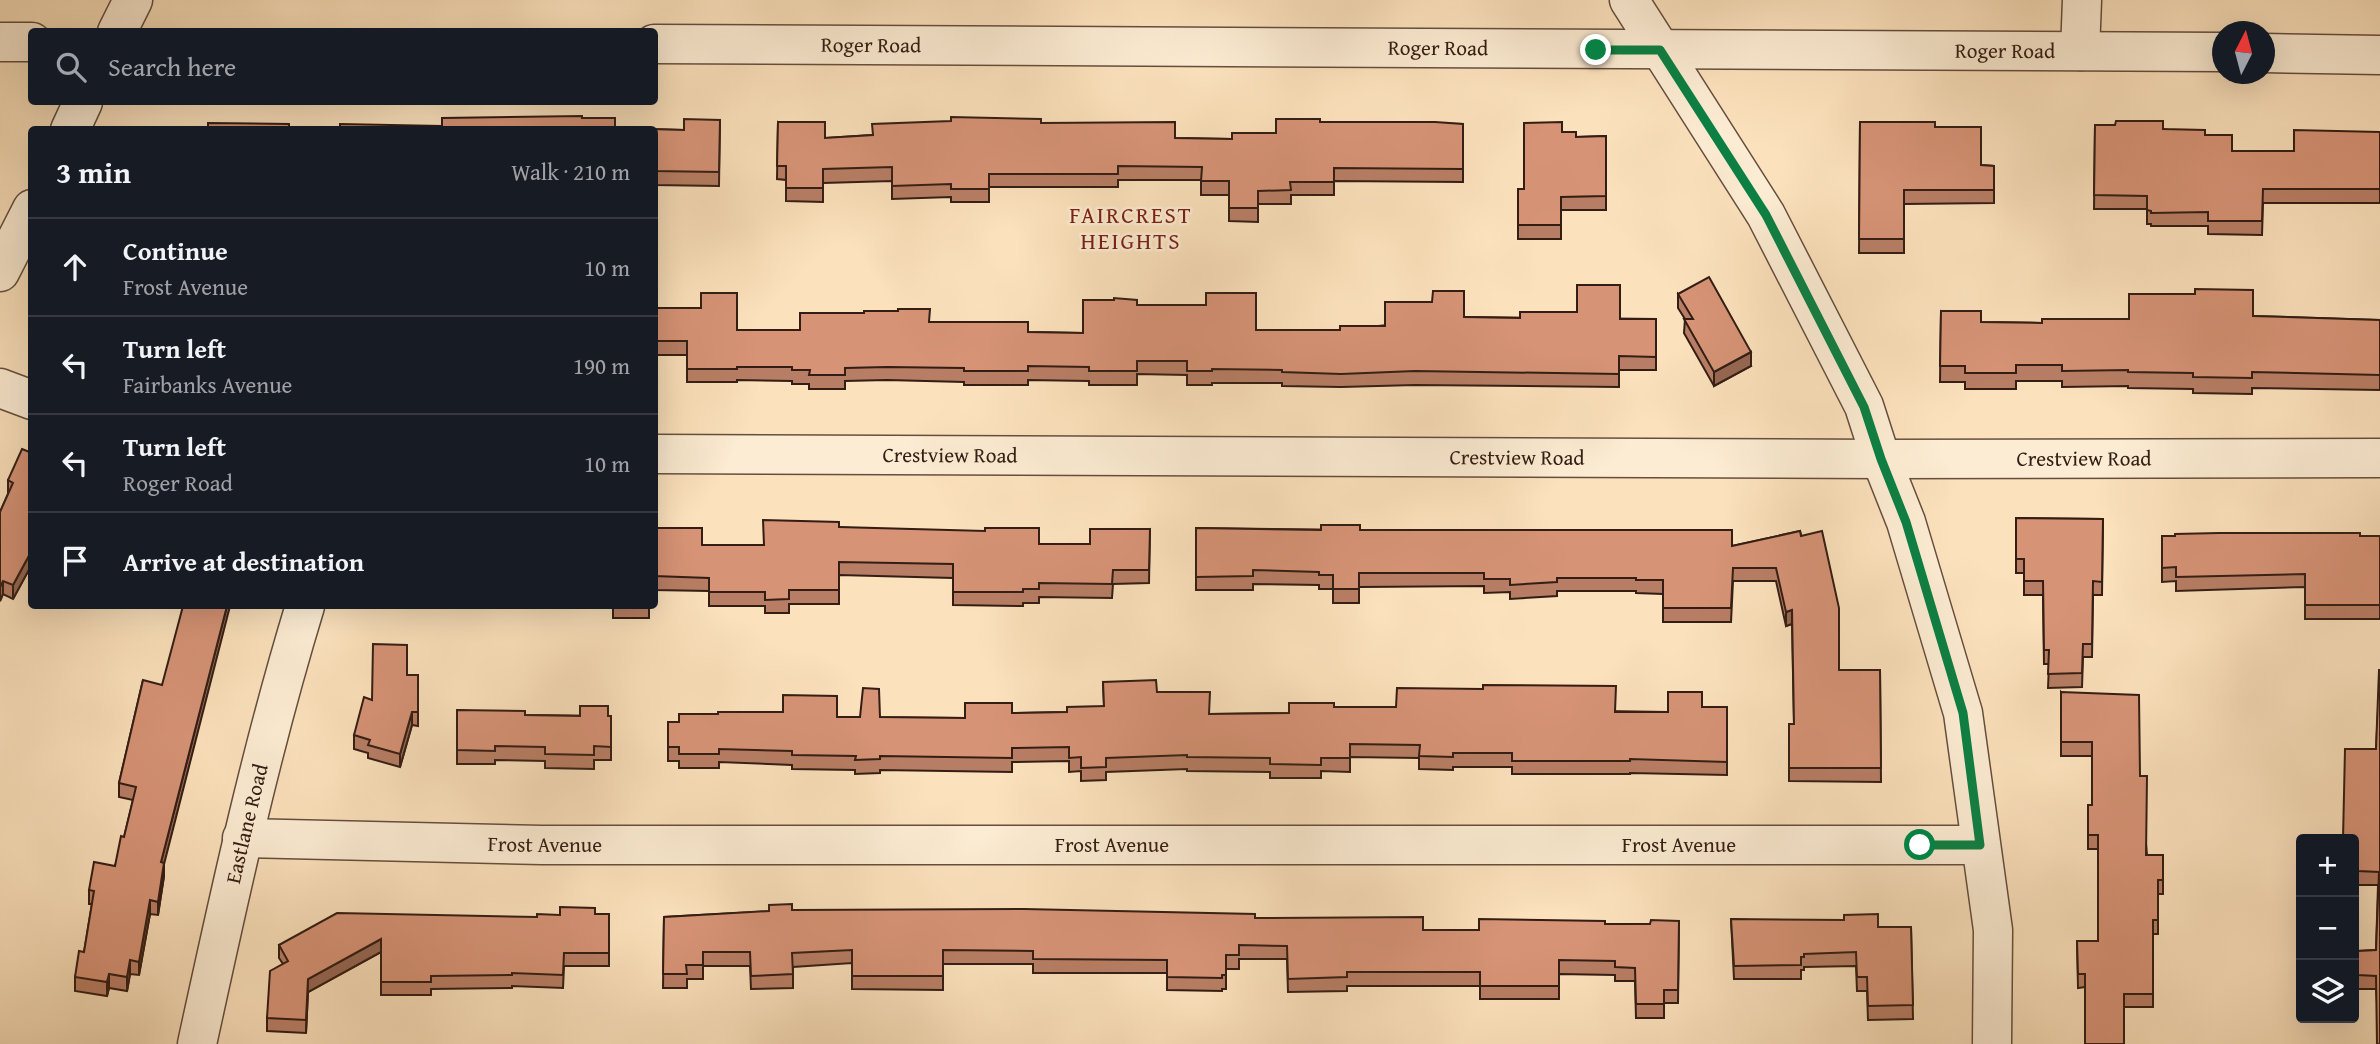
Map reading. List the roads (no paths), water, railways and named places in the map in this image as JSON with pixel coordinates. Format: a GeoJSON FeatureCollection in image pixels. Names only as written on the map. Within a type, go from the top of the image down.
{"type":"FeatureCollection","features":[{"type":"Feature","properties":{"kind":"street"},"geometry":{"type":"LineString","coordinates":[[119,28],[133,0]]}},
{"type":"Feature","properties":{"kind":"street"},"geometry":{"type":"LineString","coordinates":[[1629,0],[1766,215],[1864,407],[1906,522],[1963,713],[1993,930],[1992,1044]]}},
{"type":"Feature","properties":{"kind":"street"},"geometry":{"type":"LineString","coordinates":[[2080,51],[2082,0]]}},
{"type":"Feature","properties":{"kind":"street"},"geometry":{"type":"LineString","coordinates":[[0,42],[28,41]]}},
{"type":"Feature","properties":{"kind":"street","name":"Roger Road"},"geometry":{"type":"LineString","coordinates":[[658,44],[2212,52]]}},
{"type":"Feature","properties":{"kind":"street"},"geometry":{"type":"LineString","coordinates":[[2275,53],[2380,55]]}},
{"type":"Feature","properties":{"kind":"street"},"geometry":{"type":"LineString","coordinates":[[72,126],[82,105]]}},
{"type":"Feature","properties":{"kind":"street"},"geometry":{"type":"LineString","coordinates":[[0,272],[28,217]]}},
{"type":"Feature","properties":{"kind":"street"},"geometry":{"type":"LineString","coordinates":[[0,387],[28,398]]}},
{"type":"Feature","properties":{"kind":"street","name":"Crestview Road"},"geometry":{"type":"LineString","coordinates":[[658,454],[1881,459],[2380,458]]}},
{"type":"Feature","properties":{"kind":"street","name":"Eastlane Road"},"geometry":{"type":"LineString","coordinates":[[197,1044],[242,838],[278,694],[304,609]]}},
{"type":"Feature","properties":{"kind":"street","name":"Frost Avenue"},"geometry":{"type":"LineString","coordinates":[[242,838],[542,845],[1980,845]]}},
{"type":"Feature","properties":{"kind":"district","name":"FAIRCREST HEIGHTS"},"geometry":{"type":"Point","coordinates":[1131,228]}}]}
